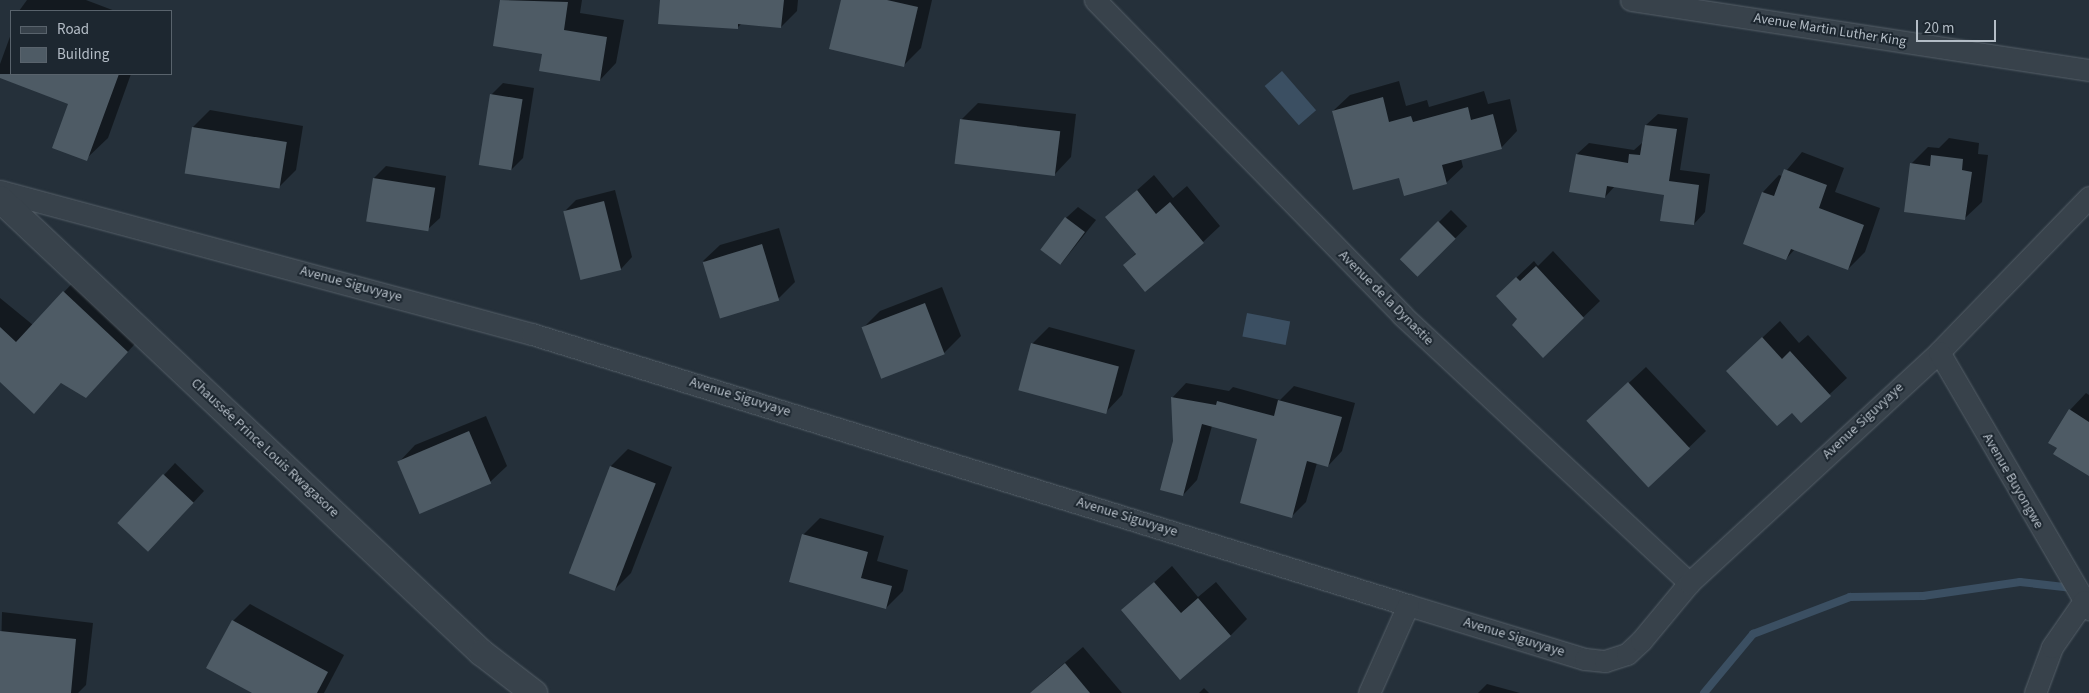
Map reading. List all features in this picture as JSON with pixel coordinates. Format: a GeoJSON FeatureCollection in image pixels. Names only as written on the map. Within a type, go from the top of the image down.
{"type":"FeatureCollection","features":[{"type":"Feature","properties":{"kind":"street","name":"Avenue de la Dynastie"},"geometry":{"type":"LineString","coordinates":[[1095,0],[1402,315],[1689,584]]}},
{"type":"Feature","properties":{"kind":"street","name":"Avenue Martin Luther King"},"geometry":{"type":"LineString","coordinates":[[1631,0],[2089,70]]}},
{"type":"Feature","properties":{"kind":"street","name":"Avenue Siguvyaye"},"geometry":{"type":"LineString","coordinates":[[0,191],[532,334],[1585,659],[1605,661],[1627,654],[1689,584],[1939,352],[2089,197]]}},
{"type":"Feature","properties":{"kind":"street","name":"Chaussée Prince Louis Rwagasore"},"geometry":{"type":"LineString","coordinates":[[0,199],[482,653],[534,693]]}},
{"type":"Feature","properties":{"kind":"street","name":"Avenue Buyongwe"},"geometry":{"type":"LineString","coordinates":[[1939,352],[2052,550],[2084,602]]}},
{"type":"Feature","properties":{"kind":"street"},"geometry":{"type":"LineString","coordinates":[[2035,693],[2052,646],[2084,602]]}},
{"type":"Feature","properties":{"kind":"street"},"geometry":{"type":"LineString","coordinates":[[1369,693],[1408,605]]}},
{"type":"Feature","properties":{"kind":"water"},"geometry":{"type":"Polygon","coordinates":[[[1282,71],[1316,110],[1299,125],[1265,86],[1282,71]]]}},
{"type":"Feature","properties":{"kind":"water"},"geometry":{"type":"Polygon","coordinates":[[[1247,313],[1290,321],[1286,345],[1242,337],[1247,313]]]}},
{"type":"Feature","properties":{"kind":"building"},"geometry":{"type":"Polygon","coordinates":[[[500,0],[568,2],[564,30],[607,37],[600,81],[539,71],[542,54],[493,46],[500,0]]]}},
{"type":"Feature","properties":{"kind":"building"},"geometry":{"type":"Polygon","coordinates":[[[660,0],[784,0],[781,28],[738,24],[738,29],[658,24],[660,0]]]}},
{"type":"Feature","properties":{"kind":"building"},"geometry":{"type":"Polygon","coordinates":[[[841,0],[887,0],[918,7],[904,67],[829,49],[841,0]]]}},
{"type":"Feature","properties":{"kind":"building"},"geometry":{"type":"Polygon","coordinates":[[[0,74],[119,75],[87,161],[52,148],[68,104],[0,78],[0,74]]]}},
{"type":"Feature","properties":{"kind":"building"},"geometry":{"type":"Polygon","coordinates":[[[490,94],[523,99],[511,170],[479,165],[490,94]]]}},
{"type":"Feature","properties":{"kind":"building"},"geometry":{"type":"Polygon","coordinates":[[[1383,97],[1389,122],[1411,116],[1413,122],[1468,107],[1471,120],[1493,114],[1502,149],[1442,165],[1447,184],[1404,196],[1399,178],[1353,190],[1332,111],[1383,97]]]}},
{"type":"Feature","properties":{"kind":"building"},"geometry":{"type":"Polygon","coordinates":[[[960,119],[1060,131],[1055,176],[955,164],[960,119]]]}},
{"type":"Feature","properties":{"kind":"building"},"geometry":{"type":"Polygon","coordinates":[[[1645,125],[1677,129],[1669,181],[1699,185],[1694,225],[1660,221],[1664,195],[1607,186],[1605,198],[1569,192],[1576,154],[1628,163],[1629,154],[1640,155],[1645,125]]]}},
{"type":"Feature","properties":{"kind":"building"},"geometry":{"type":"Polygon","coordinates":[[[192,127],[287,142],[279,188],[185,173],[192,127]]]}},
{"type":"Feature","properties":{"kind":"building"},"geometry":{"type":"Polygon","coordinates":[[[1931,155],[1963,159],[1962,170],[1972,172],[1965,220],[1904,212],[1910,163],[1930,166],[1931,155]]]}},
{"type":"Feature","properties":{"kind":"building"},"geometry":{"type":"Polygon","coordinates":[[[1784,169],[1827,185],[1819,208],[1864,225],[1848,270],[1791,249],[1786,260],[1743,244],[1762,192],[1774,196],[1784,169]]]}},
{"type":"Feature","properties":{"kind":"building"},"geometry":{"type":"Polygon","coordinates":[[[373,178],[435,188],[428,231],[366,221],[373,178]]]}},
{"type":"Feature","properties":{"kind":"building"},"geometry":{"type":"Polygon","coordinates":[[[1137,190],[1156,214],[1170,202],[1204,243],[1145,292],[1123,265],[1136,254],[1105,217],[1137,190]]]}},
{"type":"Feature","properties":{"kind":"building"},"geometry":{"type":"Polygon","coordinates":[[[604,201],[621,270],[580,280],[563,211],[604,201]]]}},
{"type":"Feature","properties":{"kind":"building"},"geometry":{"type":"Polygon","coordinates":[[[1065,217],[1085,232],[1060,265],[1040,250],[1065,217]]]}},
{"type":"Feature","properties":{"kind":"building"},"geometry":{"type":"Polygon","coordinates":[[[1438,221],[1456,239],[1417,277],[1400,259],[1438,221]]]}},
{"type":"Feature","properties":{"kind":"building"},"geometry":{"type":"Polygon","coordinates":[[[762,244],[779,300],[720,319],[703,262],[762,244]]]}},
{"type":"Feature","properties":{"kind":"building"},"geometry":{"type":"Polygon","coordinates":[[[1536,266],[1584,318],[1543,358],[1512,325],[1517,319],[1496,296],[1516,277],[1520,281],[1536,266]]]}},
{"type":"Feature","properties":{"kind":"building"},"geometry":{"type":"Polygon","coordinates":[[[63,291],[128,352],[86,398],[61,383],[34,414],[0,382],[0,327],[16,342],[63,291]]]}},
{"type":"Feature","properties":{"kind":"building"},"geometry":{"type":"Polygon","coordinates":[[[925,303],[945,354],[881,379],[862,327],[925,303]]]}},
{"type":"Feature","properties":{"kind":"building"},"geometry":{"type":"Polygon","coordinates":[[[1762,337],[1782,359],[1790,351],[1831,396],[1801,423],[1792,413],[1777,426],[1726,371],[1762,337]]]}},
{"type":"Feature","properties":{"kind":"building"},"geometry":{"type":"Polygon","coordinates":[[[1031,343],[1119,367],[1106,414],[1018,390],[1031,343]]]}},
{"type":"Feature","properties":{"kind":"building"},"geometry":{"type":"Polygon","coordinates":[[[1628,382],[1690,449],[1648,487],[1586,421],[1628,382]]]}},
{"type":"Feature","properties":{"kind":"building"},"geometry":{"type":"Polygon","coordinates":[[[1171,397],[1216,405],[1217,401],[1274,416],[1278,400],[1342,417],[1328,467],[1307,461],[1292,518],[1240,503],[1257,439],[1202,424],[1183,496],[1160,490],[1173,441],[1171,397]]]}},
{"type":"Feature","properties":{"kind":"building"},"geometry":{"type":"Polygon","coordinates":[[[2069,409],[2089,422],[2089,476],[2053,454],[2057,448],[2048,443],[2069,409]]]}},
{"type":"Feature","properties":{"kind":"building"},"geometry":{"type":"Polygon","coordinates":[[[469,431],[491,483],[419,514],[397,461],[469,431]]]}},
{"type":"Feature","properties":{"kind":"building"},"geometry":{"type":"Polygon","coordinates":[[[610,466],[656,484],[615,591],[569,573],[610,466]]]}},
{"type":"Feature","properties":{"kind":"building"},"geometry":{"type":"Polygon","coordinates":[[[163,474],[194,503],[148,552],[117,523],[163,474]]]}},
{"type":"Feature","properties":{"kind":"building"},"geometry":{"type":"Polygon","coordinates":[[[802,534],[868,552],[861,578],[892,586],[886,609],[789,582],[802,534]]]}},
{"type":"Feature","properties":{"kind":"building"},"geometry":{"type":"Polygon","coordinates":[[[1154,582],[1181,613],[1198,598],[1231,636],[1180,680],[1121,610],[1154,582]]]}},
{"type":"Feature","properties":{"kind":"building"},"geometry":{"type":"Polygon","coordinates":[[[232,620],[328,672],[317,693],[252,693],[206,668],[232,620]]]}},
{"type":"Feature","properties":{"kind":"building"},"geometry":{"type":"Polygon","coordinates":[[[0,631],[76,639],[71,693],[0,693],[0,631]]]}},
{"type":"Feature","properties":{"kind":"building"},"geometry":{"type":"Polygon","coordinates":[[[1065,663],[1090,693],[1030,693],[1065,663]]]}},
{"type":"Feature","properties":{"kind":"waterway"},"geometry":{"type":"LineString","coordinates":[[1704,693],[1753,634],[1850,597],[1923,596],[2020,582],[2073,588]]}}]}
